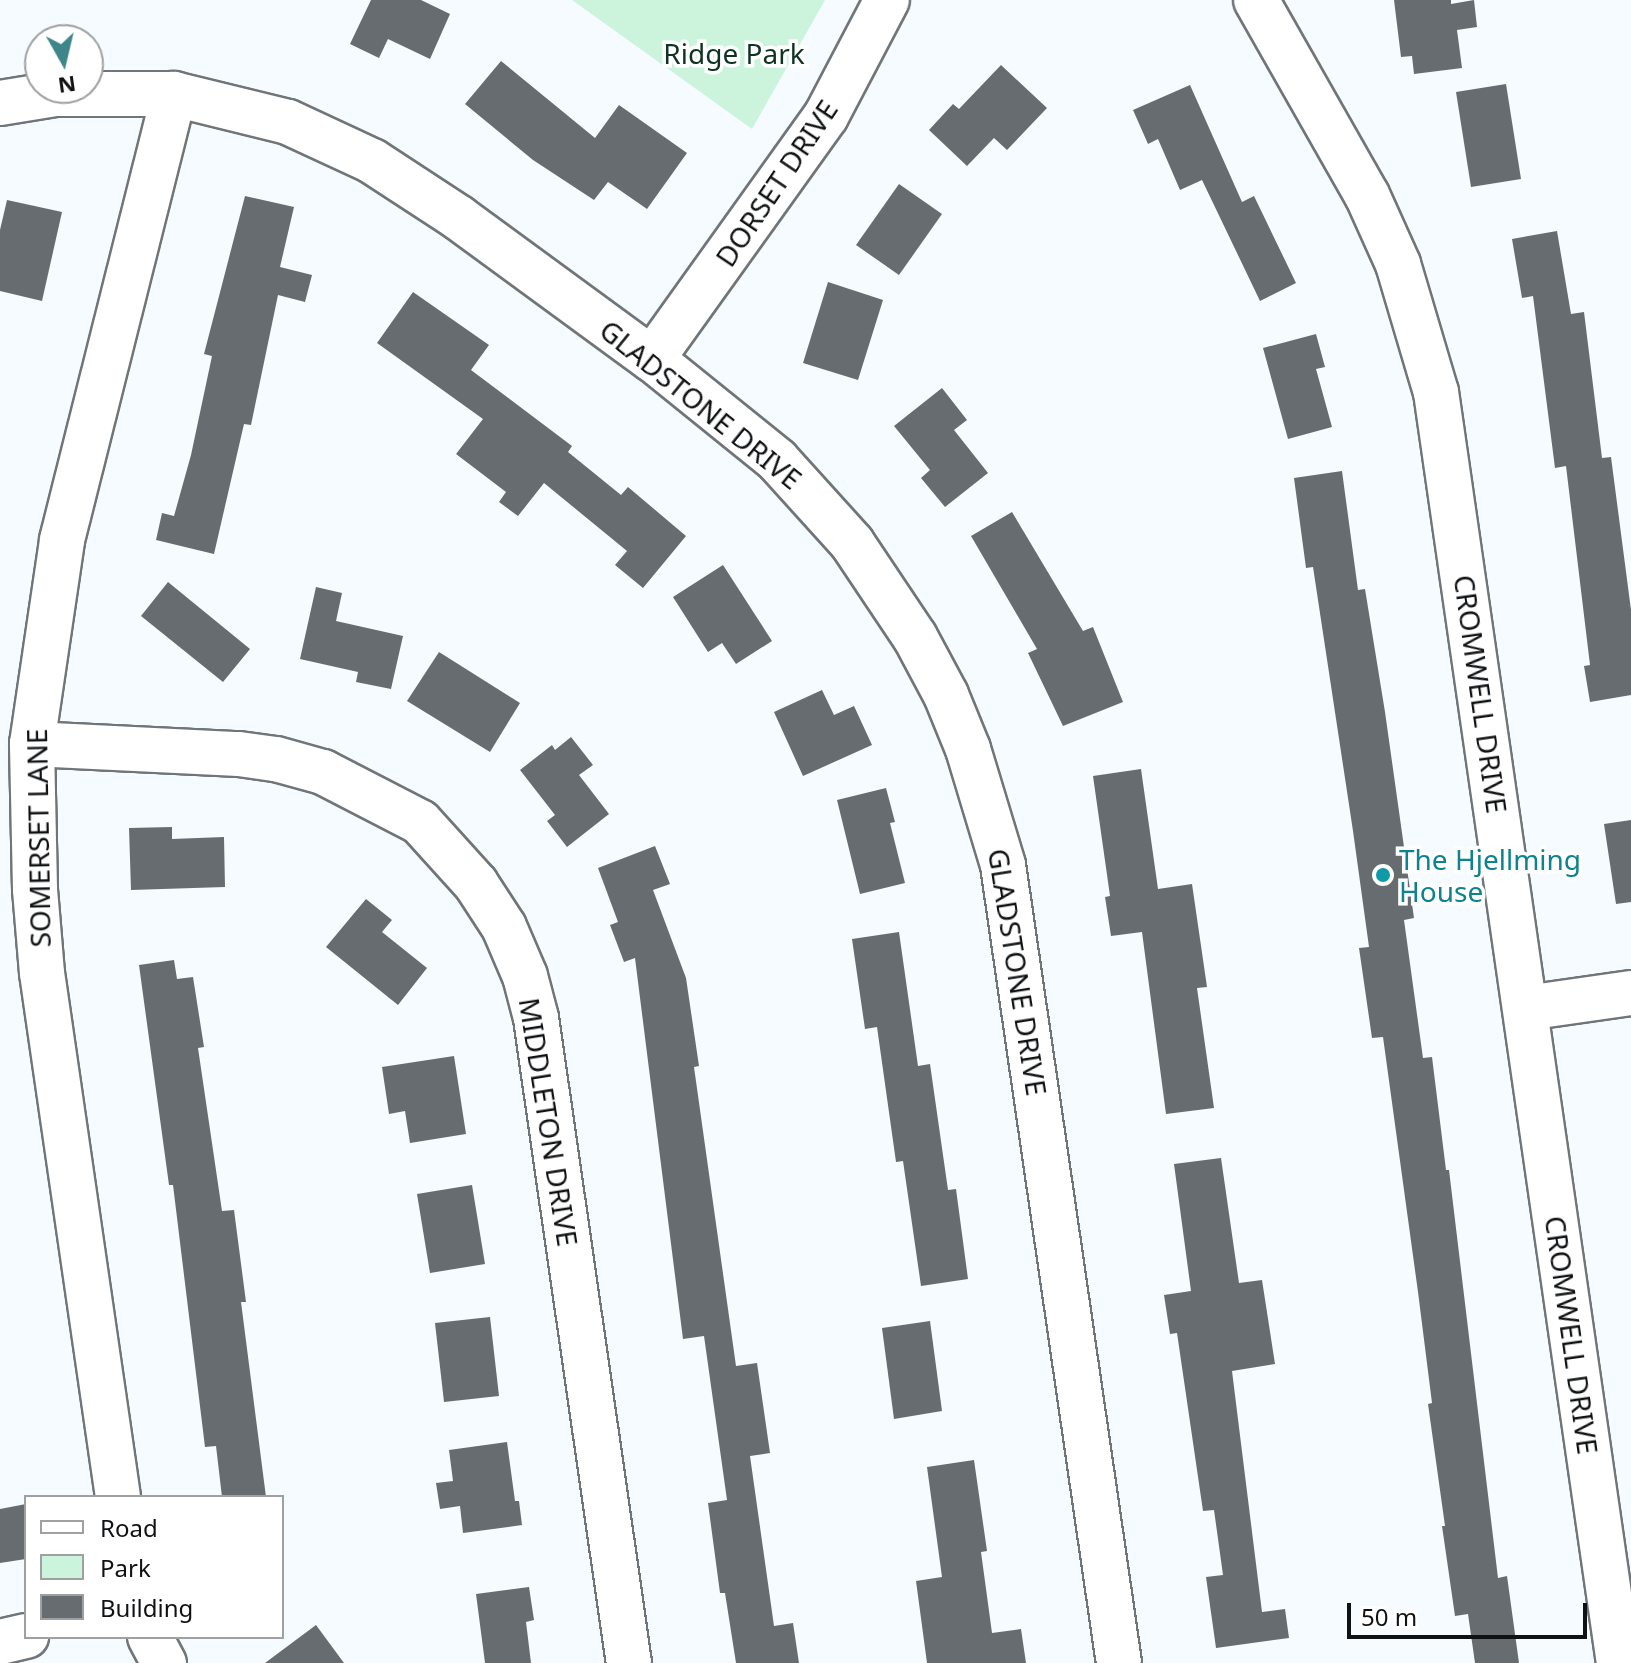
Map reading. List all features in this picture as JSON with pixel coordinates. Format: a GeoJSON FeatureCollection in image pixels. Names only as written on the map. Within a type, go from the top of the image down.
{"type":"FeatureCollection","features":[{"type":"Feature","properties":{"kind":"street","name":"DORSET DRIVE"},"geometry":{"type":"LineString","coordinates":[[652,359],[826,116],[887,0]]}},
{"type":"Feature","properties":{"kind":"street","name":"CROMWELL DRIVE"},"geometry":{"type":"LineString","coordinates":[[1256,0],[1367,195],[1398,264],[1424,345],[1446,448],[1619,1663]]}},
{"type":"Feature","properties":{"kind":"street","name":"GLADSTONE DRIVE"},"geometry":{"type":"LineString","coordinates":[[0,103],[55,94],[174,94],[288,122],[372,161],[459,218],[652,359],[777,460],[852,543],[915,637],[968,749],[989,810],[1011,909],[1119,1663]]}},
{"type":"Feature","properties":{"kind":"street","name":"SOMERSET LANE"},"geometry":{"type":"LineString","coordinates":[[118,1495],[42,973],[35,889],[32,744],[62,540],[174,94]]}},
{"type":"Feature","properties":{"kind":"street","name":"MIDDLETON DRIVE"},"geometry":{"type":"LineString","coordinates":[[32,744],[239,754],[276,759],[323,772],[420,822],[476,884],[497,916],[525,976],[536,1018],[629,1663]]}},
{"type":"Feature","properties":{"kind":"street"},"geometry":{"type":"LineString","coordinates":[[1526,1008],[1631,993]]}},
{"type":"Feature","properties":{"kind":"street"},"geometry":{"type":"LineString","coordinates":[[0,1642],[24,1636]]}},
{"type":"Feature","properties":{"kind":"street"},"geometry":{"type":"LineString","coordinates":[[151,1639],[164,1663]]}},
{"type":"Feature","properties":{"kind":"green space","name":"Ridge Park"},"geometry":{"type":"Polygon","coordinates":[[[572,0],[825,0],[752,129],[572,0]]]}},
{"type":"Feature","properties":{"kind":"building"},"geometry":{"type":"Polygon","coordinates":[[[371,0],[421,0],[450,14],[430,59],[388,39],[379,58],[350,44],[371,0]]]}},
{"type":"Feature","properties":{"kind":"building"},"geometry":{"type":"Polygon","coordinates":[[[1394,0],[1451,0],[1451,4],[1474,0],[1477,27],[1457,30],[1462,68],[1414,74],[1412,56],[1401,57],[1394,0]]]}},
{"type":"Feature","properties":{"kind":"building"},"geometry":{"type":"Polygon","coordinates":[[[501,61],[595,138],[619,105],[687,153],[647,209],[608,182],[594,200],[533,160],[465,104],[501,61]]]}},
{"type":"Feature","properties":{"kind":"building"},"geometry":{"type":"Polygon","coordinates":[[[1001,65],[1047,108],[1007,150],[994,138],[967,166],[929,130],[953,104],[959,109],[1001,65]]]}},
{"type":"Feature","properties":{"kind":"building"},"geometry":{"type":"Polygon","coordinates":[[[1506,84],[1521,179],[1471,187],[1456,92],[1506,84]]]}},
{"type":"Feature","properties":{"kind":"building"},"geometry":{"type":"Polygon","coordinates":[[[1190,85],[1242,202],[1254,196],[1296,283],[1260,301],[1202,180],[1180,190],[1158,139],[1148,144],[1133,110],[1190,85]]]}},
{"type":"Feature","properties":{"kind":"building"},"geometry":{"type":"Polygon","coordinates":[[[899,184],[942,214],[899,275],[856,245],[899,184]]]}},
{"type":"Feature","properties":{"kind":"building"},"geometry":{"type":"Polygon","coordinates":[[[245,196],[294,207],[280,267],[312,275],[305,302],[278,295],[251,425],[244,424],[214,554],[156,540],[162,513],[174,516],[191,455],[212,356],[204,354],[245,196]]]}},
{"type":"Feature","properties":{"kind":"building"},"geometry":{"type":"Polygon","coordinates":[[[7,200],[62,212],[42,301],[0,291],[0,230],[7,200]]]}},
{"type":"Feature","properties":{"kind":"building"},"geometry":{"type":"Polygon","coordinates":[[[1557,231],[1571,314],[1584,312],[1602,458],[1611,457],[1631,610],[1631,695],[1590,702],[1584,666],[1590,665],[1566,466],[1555,468],[1533,296],[1522,298],[1512,239],[1557,231]]]}},
{"type":"Feature","properties":{"kind":"building"},"geometry":{"type":"Polygon","coordinates":[[[828,282],[883,300],[858,380],[803,363],[828,282]]]}},
{"type":"Feature","properties":{"kind":"building"},"geometry":{"type":"Polygon","coordinates":[[[413,292],[489,345],[471,370],[572,446],[568,452],[621,495],[628,487],[686,536],[643,588],[615,565],[627,551],[544,483],[518,516],[499,502],[506,492],[456,454],[483,419],[377,343],[413,292]]]}},
{"type":"Feature","properties":{"kind":"building"},"geometry":{"type":"Polygon","coordinates":[[[1316,334],[1325,367],[1316,369],[1332,427],[1288,439],[1263,348],[1316,334]]]}},
{"type":"Feature","properties":{"kind":"building"},"geometry":{"type":"Polygon","coordinates":[[[942,388],[967,420],[954,430],[988,473],[945,507],[921,478],[930,470],[894,426],[942,388]]]}},
{"type":"Feature","properties":{"kind":"building"},"geometry":{"type":"Polygon","coordinates":[[[1342,471],[1358,590],[1365,589],[1385,712],[1414,918],[1404,920],[1423,1058],[1432,1057],[1446,1170],[1449,1170],[1498,1578],[1507,1576],[1519,1663],[1475,1663],[1468,1614],[1455,1616],[1428,1404],[1432,1403],[1383,1037],[1372,1038],[1359,948],[1369,947],[1353,831],[1313,567],[1306,568],[1294,478],[1342,471]]]}},
{"type":"Feature","properties":{"kind":"building"},"geometry":{"type":"Polygon","coordinates":[[[1012,512],[1083,631],[1093,627],[1123,702],[1063,726],[1028,653],[1037,649],[971,536],[1012,512]]]}},
{"type":"Feature","properties":{"kind":"building"},"geometry":{"type":"Polygon","coordinates":[[[723,565],[772,641],[736,664],[722,643],[708,652],[673,597],[723,565]]]}},
{"type":"Feature","properties":{"kind":"building"},"geometry":{"type":"Polygon","coordinates":[[[168,582],[250,649],[223,682],[141,616],[168,582]]]}},
{"type":"Feature","properties":{"kind":"building"},"geometry":{"type":"Polygon","coordinates":[[[316,587],[342,593],[336,621],[403,636],[391,689],[356,682],[358,672],[300,659],[316,587]]]}},
{"type":"Feature","properties":{"kind":"building"},"geometry":{"type":"Polygon","coordinates":[[[439,652],[520,703],[490,752],[407,701],[439,652]]]}},
{"type":"Feature","properties":{"kind":"building"},"geometry":{"type":"Polygon","coordinates":[[[822,690],[834,715],[854,706],[872,745],[803,776],[774,712],[822,690]]]}},
{"type":"Feature","properties":{"kind":"building"},"geometry":{"type":"Polygon","coordinates":[[[571,737],[593,765],[579,775],[609,814],[567,847],[547,821],[555,815],[520,770],[552,745],[555,750],[571,737]]]}},
{"type":"Feature","properties":{"kind":"building"},"geometry":{"type":"Polygon","coordinates":[[[1141,769],[1158,889],[1192,884],[1207,987],[1197,988],[1214,1108],[1166,1114],[1142,932],[1111,936],[1105,897],[1110,896],[1093,776],[1141,769]]]}},
{"type":"Feature","properties":{"kind":"building"},"geometry":{"type":"Polygon","coordinates":[[[886,788],[895,822],[890,823],[905,883],[860,894],[837,800],[886,788]]]}},
{"type":"Feature","properties":{"kind":"building"},"geometry":{"type":"Polygon","coordinates":[[[1631,820],[1631,902],[1616,904],[1604,824],[1631,820]]]}},
{"type":"Feature","properties":{"kind":"building"},"geometry":{"type":"Polygon","coordinates":[[[172,827],[172,839],[224,837],[225,887],[131,890],[129,828],[172,827]]]}},
{"type":"Feature","properties":{"kind":"building"},"geometry":{"type":"Polygon","coordinates":[[[655,846],[670,884],[653,890],[686,978],[699,1066],[694,1067],[736,1366],[757,1363],[770,1453],[750,1456],[774,1626],[793,1623],[799,1663],[736,1663],[725,1593],[720,1593],[708,1503],[727,1500],[704,1336],[683,1339],[635,958],[624,962],[610,925],[618,922],[598,868],[655,846]]]}},
{"type":"Feature","properties":{"kind":"building"},"geometry":{"type":"Polygon","coordinates":[[[366,899],[392,920],[382,932],[427,968],[398,1005],[326,947],[366,899]]]}},
{"type":"Feature","properties":{"kind":"building"},"geometry":{"type":"Polygon","coordinates":[[[899,932],[918,1066],[930,1064],[948,1190],[956,1189],[968,1279],[921,1286],[903,1161],[896,1162],[877,1027],[865,1029],[852,939],[899,932]]]}},
{"type":"Feature","properties":{"kind":"building"},"geometry":{"type":"Polygon","coordinates":[[[174,960],[177,979],[193,977],[204,1047],[198,1048],[222,1211],[234,1210],[246,1302],[241,1302],[266,1495],[222,1495],[216,1446],[205,1447],[173,1185],[169,1185],[139,965],[174,960]]]}},
{"type":"Feature","properties":{"kind":"building"},"geometry":{"type":"Polygon","coordinates":[[[454,1056],[466,1134],[410,1143],[405,1111],[389,1114],[382,1067],[454,1056]]]}},
{"type":"Feature","properties":{"kind":"building"},"geometry":{"type":"Polygon","coordinates":[[[1221,1158],[1239,1283],[1262,1280],[1275,1364],[1232,1371],[1262,1612],[1285,1609],[1289,1638],[1216,1648],[1206,1577],[1223,1575],[1214,1510],[1203,1511],[1177,1333],[1170,1334],[1164,1295],[1191,1291],[1174,1164],[1221,1158]]]}},
{"type":"Feature","properties":{"kind":"building"},"geometry":{"type":"Polygon","coordinates":[[[472,1185],[485,1264],[430,1273],[417,1194],[472,1185]]]}},
{"type":"Feature","properties":{"kind":"building"},"geometry":{"type":"Polygon","coordinates":[[[490,1317],[499,1396],[444,1402],[435,1323],[490,1317]]]}},
{"type":"Feature","properties":{"kind":"building"},"geometry":{"type":"Polygon","coordinates":[[[930,1321],[942,1411],[894,1419],[882,1328],[930,1321]]]}},
{"type":"Feature","properties":{"kind":"building"},"geometry":{"type":"Polygon","coordinates":[[[507,1442],[515,1501],[519,1501],[522,1525],[463,1533],[460,1506],[440,1509],[436,1483],[453,1481],[449,1450],[507,1442]]]}},
{"type":"Feature","properties":{"kind":"building"},"geometry":{"type":"Polygon","coordinates":[[[974,1460],[987,1551],[981,1552],[992,1633],[1021,1629],[1026,1663],[927,1663],[916,1581],[942,1577],[927,1467],[974,1460]]]}},
{"type":"Feature","properties":{"kind":"building"},"geometry":{"type":"Polygon","coordinates":[[[24,1504],[24,1559],[0,1563],[0,1509],[24,1504]]]}},
{"type":"Feature","properties":{"kind":"building"},"geometry":{"type":"Polygon","coordinates":[[[529,1587],[534,1620],[526,1622],[531,1663],[485,1663],[476,1594],[529,1587]]]}},
{"type":"Feature","properties":{"kind":"building"},"geometry":{"type":"Polygon","coordinates":[[[316,1625],[344,1663],[265,1663],[316,1625]]]}},
{"type":"Feature","properties":{"kind":"place","name":"The Hjellming House"},"geometry":{"type":"Point","coordinates":[1383,875]}}]}
